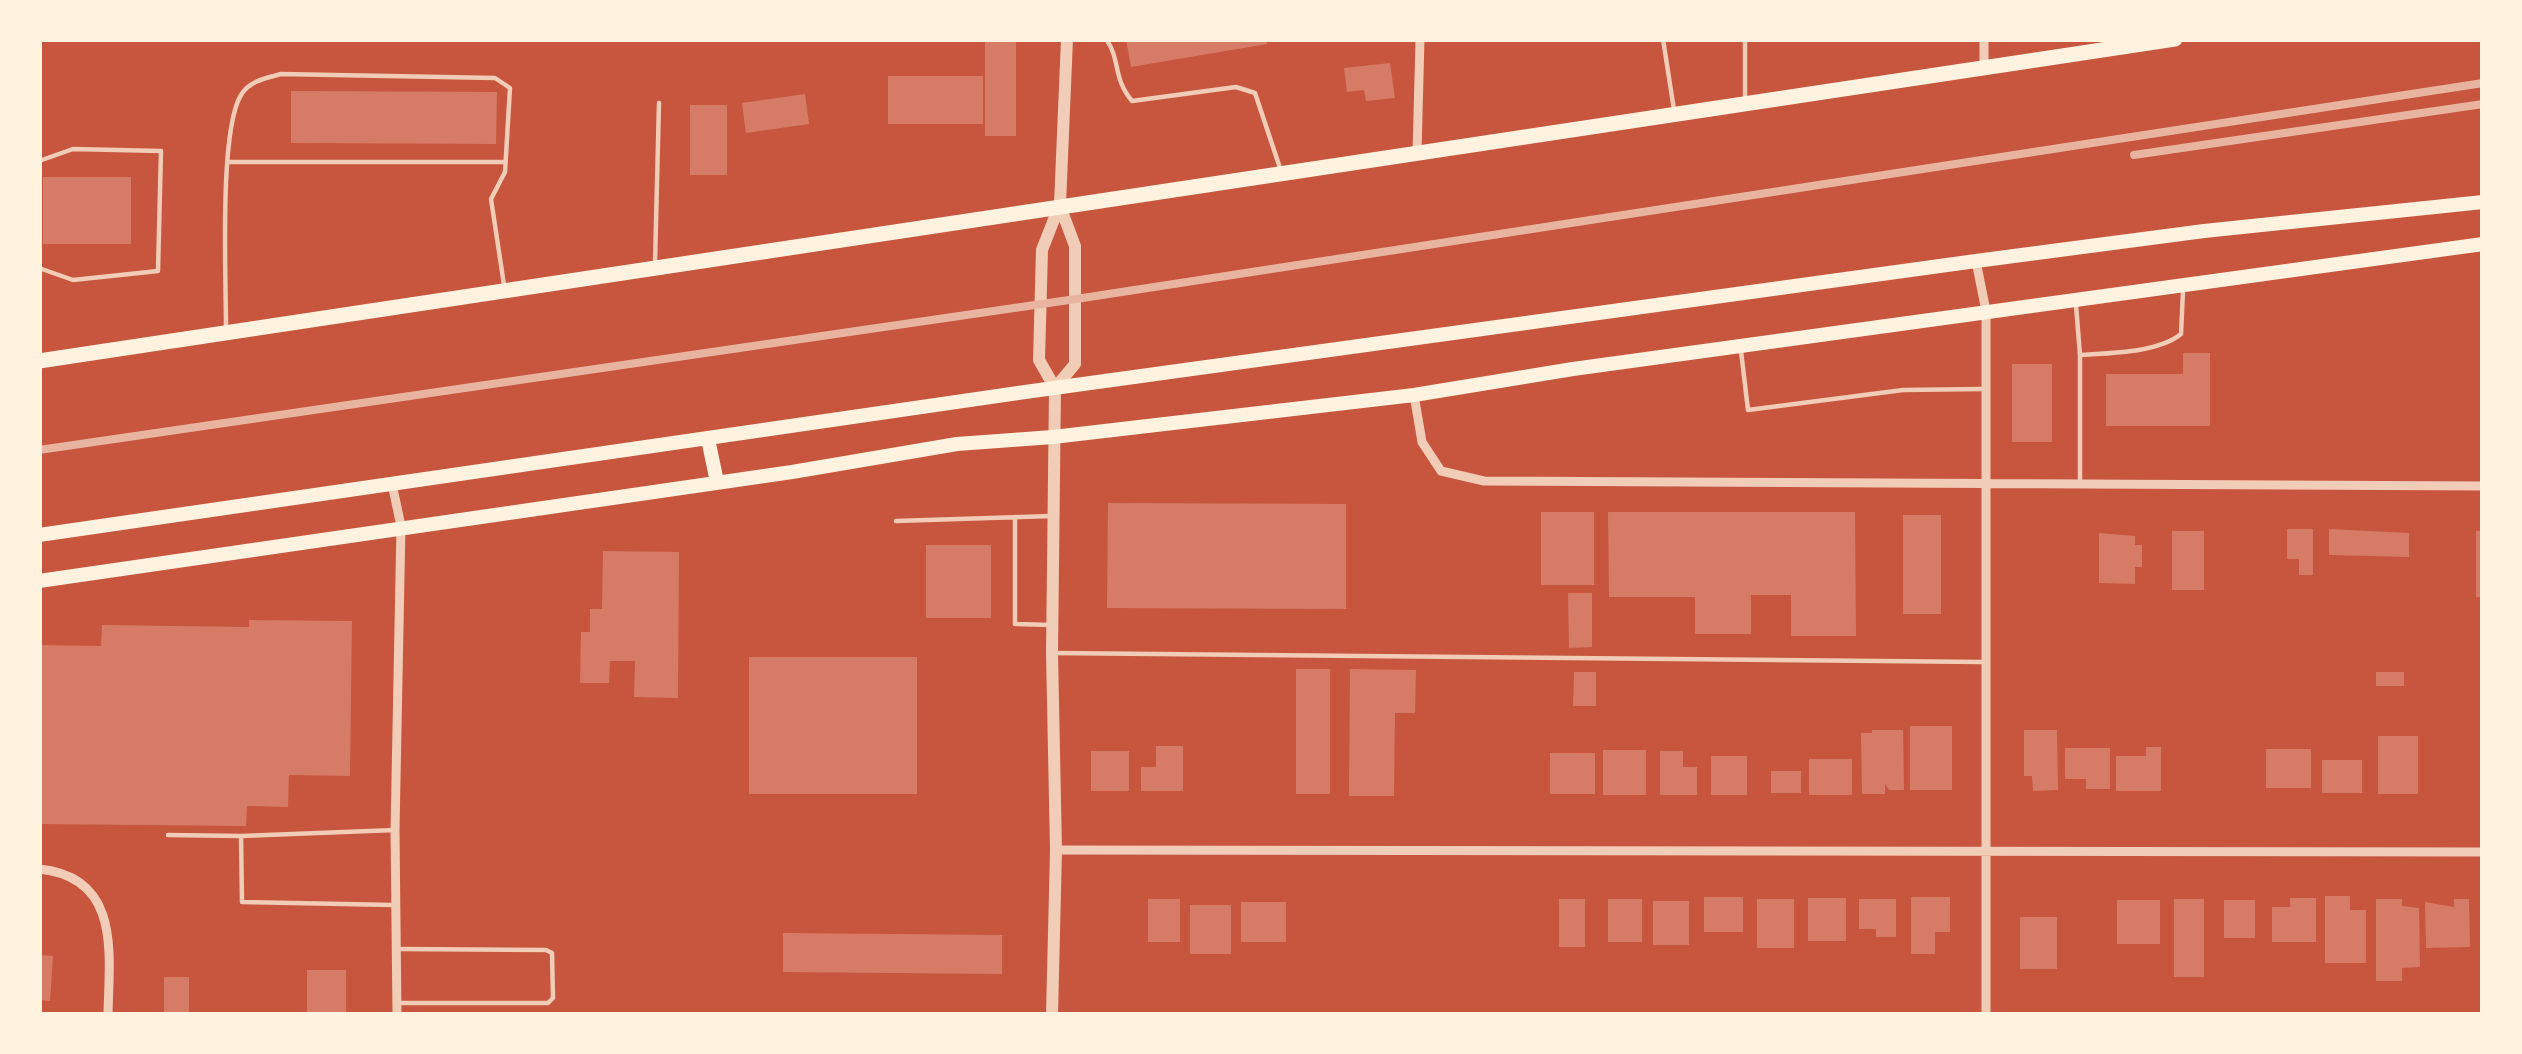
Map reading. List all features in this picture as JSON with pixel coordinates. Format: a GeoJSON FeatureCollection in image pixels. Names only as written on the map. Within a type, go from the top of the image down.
{"type":"FeatureCollection","features":[{"type":"Feature","properties":{"kind":"main road"},"geometry":{"type":"LineString","coordinates":[[39,361],[2175,39]]}},
{"type":"Feature","properties":{"kind":"main road"},"geometry":{"type":"LineString","coordinates":[[39,535],[1976,261],[2483,202]]}},
{"type":"Feature","properties":{"kind":"main road"},"geometry":{"type":"LineString","coordinates":[[39,580],[958,444],[1414,395],[2483,244]]}},
{"type":"Feature","properties":{"kind":"main road"},"geometry":{"type":"LineString","coordinates":[[708,439],[717,482]]}},
{"type":"Feature","properties":{"kind":"street"},"geometry":{"type":"LineString","coordinates":[[1052,1015],[1057,850],[1052,653],[1055,388],[1039,360],[1042,250],[1060,204],[1067,39]]}},
{"type":"Feature","properties":{"kind":"street"},"geometry":{"type":"LineString","coordinates":[[1418,154],[1420,39]]}},
{"type":"Feature","properties":{"kind":"street"},"geometry":{"type":"LineString","coordinates":[[1984,39],[1984,68]]}},
{"type":"Feature","properties":{"kind":"street"},"geometry":{"type":"LineString","coordinates":[[1055,388],[1075,364],[1076,246],[1060,204]]}},
{"type":"Feature","properties":{"kind":"street"},"geometry":{"type":"LineString","coordinates":[[1976,261],[1986,311],[1986,1015]]}},
{"type":"Feature","properties":{"kind":"street"},"geometry":{"type":"LineString","coordinates":[[1414,395],[1422,442],[1441,470],[1484,481],[2483,486]]}},
{"type":"Feature","properties":{"kind":"street"},"geometry":{"type":"LineString","coordinates":[[392,484],[401,526],[397,1009]]}},
{"type":"Feature","properties":{"kind":"street"},"geometry":{"type":"LineString","coordinates":[[1057,850],[2483,852]]}},
{"type":"Feature","properties":{"kind":"street"},"geometry":{"type":"LineString","coordinates":[[39,869],[70,878],[92,893],[101,908],[109,934],[108,1015]]}},
{"type":"Feature","properties":{"kind":"lane"},"geometry":{"type":"LineString","coordinates":[[1106,39],[1112,48],[1117,83],[1132,101],[1236,87],[1256,93],[1281,174]]}},
{"type":"Feature","properties":{"kind":"lane"},"geometry":{"type":"LineString","coordinates":[[1663,39],[1675,115]]}},
{"type":"Feature","properties":{"kind":"lane"},"geometry":{"type":"LineString","coordinates":[[1745,39],[1745,104]]}},
{"type":"Feature","properties":{"kind":"lane"},"geometry":{"type":"LineString","coordinates":[[226,333],[227,163],[240,96],[256,81],[281,74],[495,78],[510,88],[506,163],[490,199],[505,291]]}},
{"type":"Feature","properties":{"kind":"lane"},"geometry":{"type":"LineString","coordinates":[[655,268],[659,103]]}},
{"type":"Feature","properties":{"kind":"lane"},"geometry":{"type":"LineString","coordinates":[[39,160],[73,149],[161,151],[158,271],[73,280],[39,268]]}},
{"type":"Feature","properties":{"kind":"lane"},"geometry":{"type":"LineString","coordinates":[[227,163],[506,163]]}},
{"type":"Feature","properties":{"kind":"lane"},"geometry":{"type":"LineString","coordinates":[[2080,355],[2173,340],[2181,334],[2182,285]]}},
{"type":"Feature","properties":{"kind":"lane"},"geometry":{"type":"LineString","coordinates":[[2076,299],[2080,482]]}},
{"type":"Feature","properties":{"kind":"lane"},"geometry":{"type":"LineString","coordinates":[[1741,346],[1748,410],[1903,390],[1986,389]]}},
{"type":"Feature","properties":{"kind":"lane"},"geometry":{"type":"LineString","coordinates":[[896,521],[1052,516]]}},
{"type":"Feature","properties":{"kind":"lane"},"geometry":{"type":"LineString","coordinates":[[1015,517],[1016,624],[1052,626]]}},
{"type":"Feature","properties":{"kind":"lane"},"geometry":{"type":"LineString","coordinates":[[1052,653],[1986,662]]}},
{"type":"Feature","properties":{"kind":"lane"},"geometry":{"type":"LineString","coordinates":[[168,836],[395,830]]}},
{"type":"Feature","properties":{"kind":"lane"},"geometry":{"type":"LineString","coordinates":[[241,836],[242,902],[399,905]]}},
{"type":"Feature","properties":{"kind":"lane"},"geometry":{"type":"LineString","coordinates":[[397,1009],[548,1003],[553,998],[552,953],[546,950],[398,949]]}},
{"type":"Feature","properties":{"kind":"building"},"geometry":{"type":"Polygon","coordinates":[[[985,39],[1016,39],[1016,136],[985,136],[985,39]]]}},
{"type":"Feature","properties":{"kind":"building"},"geometry":{"type":"Polygon","coordinates":[[[1126,39],[1266,39],[1267,44],[1131,67],[1126,39]]]}},
{"type":"Feature","properties":{"kind":"building"},"geometry":{"type":"Polygon","coordinates":[[[1390,63],[1395,98],[1366,101],[1364,90],[1347,92],[1344,68],[1390,63]]]}},
{"type":"Feature","properties":{"kind":"building"},"geometry":{"type":"Polygon","coordinates":[[[888,76],[983,76],[983,124],[888,124],[888,76]]]}},
{"type":"Feature","properties":{"kind":"building"},"geometry":{"type":"Polygon","coordinates":[[[291,91],[497,92],[496,144],[291,143],[291,91]]]}},
{"type":"Feature","properties":{"kind":"building"},"geometry":{"type":"Polygon","coordinates":[[[805,94],[809,124],[746,133],[742,103],[805,94]]]}},
{"type":"Feature","properties":{"kind":"building"},"geometry":{"type":"Polygon","coordinates":[[[690,105],[727,105],[727,175],[690,175],[690,105]]]}},
{"type":"Feature","properties":{"kind":"building"},"geometry":{"type":"Polygon","coordinates":[[[43,177],[131,177],[131,244],[43,244],[43,177]]]}},
{"type":"Feature","properties":{"kind":"building"},"geometry":{"type":"Polygon","coordinates":[[[2183,353],[2210,353],[2210,426],[2106,426],[2106,374],[2183,374],[2183,353]]]}},
{"type":"Feature","properties":{"kind":"building"},"geometry":{"type":"Polygon","coordinates":[[[2012,364],[2052,364],[2052,442],[2012,442],[2012,364]]]}},
{"type":"Feature","properties":{"kind":"building"},"geometry":{"type":"Polygon","coordinates":[[[1108,503],[1346,504],[1346,609],[1107,608],[1108,503]]]}},
{"type":"Feature","properties":{"kind":"building"},"geometry":{"type":"Polygon","coordinates":[[[1541,512],[1594,512],[1594,585],[1541,585],[1541,512]]]}},
{"type":"Feature","properties":{"kind":"building"},"geometry":{"type":"Polygon","coordinates":[[[1608,512],[1855,512],[1856,636],[1791,636],[1791,595],[1751,595],[1751,634],[1695,634],[1695,597],[1609,597],[1608,512]]]}},
{"type":"Feature","properties":{"kind":"building"},"geometry":{"type":"Polygon","coordinates":[[[1903,515],[1941,515],[1941,614],[1903,614],[1903,515]]]}},
{"type":"Feature","properties":{"kind":"building"},"geometry":{"type":"Polygon","coordinates":[[[2287,529],[2313,529],[2313,575],[2299,575],[2299,559],[2287,559],[2287,529]]]}},
{"type":"Feature","properties":{"kind":"building"},"geometry":{"type":"Polygon","coordinates":[[[2329,529],[2409,533],[2409,557],[2329,555],[2329,529]]]}},
{"type":"Feature","properties":{"kind":"building"},"geometry":{"type":"Polygon","coordinates":[[[2172,531],[2204,531],[2204,590],[2172,590],[2172,531]]]}},
{"type":"Feature","properties":{"kind":"building"},"geometry":{"type":"Polygon","coordinates":[[[2476,531],[2483,531],[2483,597],[2476,597],[2476,531]]]}},
{"type":"Feature","properties":{"kind":"building"},"geometry":{"type":"Polygon","coordinates":[[[2099,533],[2135,536],[2135,545],[2142,545],[2142,567],[2135,567],[2135,584],[2099,583],[2099,533]]]}},
{"type":"Feature","properties":{"kind":"building"},"geometry":{"type":"Polygon","coordinates":[[[926,545],[991,545],[991,618],[926,618],[926,545]]]}},
{"type":"Feature","properties":{"kind":"building"},"geometry":{"type":"Polygon","coordinates":[[[603,551],[679,552],[678,698],[634,697],[635,661],[610,661],[609,683],[580,683],[581,632],[590,632],[590,609],[602,609],[603,551]]]}},
{"type":"Feature","properties":{"kind":"building"},"geometry":{"type":"Polygon","coordinates":[[[1568,593],[1592,593],[1592,647],[1569,648],[1568,593]]]}},
{"type":"Feature","properties":{"kind":"building"},"geometry":{"type":"Polygon","coordinates":[[[249,620],[352,621],[350,776],[289,775],[288,807],[247,806],[246,826],[39,824],[39,645],[101,646],[102,625],[249,627],[249,620]]]}},
{"type":"Feature","properties":{"kind":"building"},"geometry":{"type":"Polygon","coordinates":[[[749,657],[917,657],[917,794],[749,794],[749,657]]]}},
{"type":"Feature","properties":{"kind":"building"},"geometry":{"type":"Polygon","coordinates":[[[1296,669],[1330,669],[1330,794],[1296,794],[1296,669]]]}},
{"type":"Feature","properties":{"kind":"building"},"geometry":{"type":"Polygon","coordinates":[[[1350,669],[1416,670],[1415,713],[1395,713],[1394,796],[1349,796],[1350,669]]]}},
{"type":"Feature","properties":{"kind":"building"},"geometry":{"type":"Polygon","coordinates":[[[1574,672],[1596,672],[1596,706],[1573,706],[1574,672]]]}},
{"type":"Feature","properties":{"kind":"building"},"geometry":{"type":"Polygon","coordinates":[[[2376,672],[2404,672],[2404,686],[2376,686],[2376,672]]]}},
{"type":"Feature","properties":{"kind":"building"},"geometry":{"type":"Polygon","coordinates":[[[1910,726],[1952,726],[1952,790],[1910,790],[1910,726]]]}},
{"type":"Feature","properties":{"kind":"building"},"geometry":{"type":"Polygon","coordinates":[[[1903,730],[1904,790],[1889,790],[1885,784],[1885,794],[1862,794],[1861,733],[1903,730]]]}},
{"type":"Feature","properties":{"kind":"building"},"geometry":{"type":"Polygon","coordinates":[[[2024,730],[2057,730],[2058,790],[2033,791],[2032,776],[2024,776],[2024,730]]]}},
{"type":"Feature","properties":{"kind":"building"},"geometry":{"type":"Polygon","coordinates":[[[2378,736],[2418,736],[2418,794],[2378,794],[2378,736]]]}},
{"type":"Feature","properties":{"kind":"building"},"geometry":{"type":"Polygon","coordinates":[[[1156,746],[1183,746],[1183,791],[1141,791],[1141,767],[1156,767],[1156,746]]]}},
{"type":"Feature","properties":{"kind":"building"},"geometry":{"type":"Polygon","coordinates":[[[2146,747],[2161,747],[2161,791],[2116,791],[2116,756],[2146,756],[2146,747]]]}},
{"type":"Feature","properties":{"kind":"building"},"geometry":{"type":"Polygon","coordinates":[[[2065,748],[2110,748],[2110,789],[2086,789],[2086,779],[2065,779],[2065,748]]]}},
{"type":"Feature","properties":{"kind":"building"},"geometry":{"type":"Polygon","coordinates":[[[2266,749],[2311,749],[2311,788],[2266,788],[2266,749]]]}},
{"type":"Feature","properties":{"kind":"building"},"geometry":{"type":"Polygon","coordinates":[[[1603,750],[1646,750],[1646,795],[1603,795],[1603,750]]]}},
{"type":"Feature","properties":{"kind":"building"},"geometry":{"type":"Polygon","coordinates":[[[1091,751],[1129,751],[1129,791],[1091,791],[1091,751]]]}},
{"type":"Feature","properties":{"kind":"building"},"geometry":{"type":"Polygon","coordinates":[[[1660,751],[1683,751],[1683,767],[1697,767],[1697,795],[1660,795],[1660,751]]]}},
{"type":"Feature","properties":{"kind":"building"},"geometry":{"type":"Polygon","coordinates":[[[1550,753],[1595,753],[1595,794],[1550,794],[1550,753]]]}},
{"type":"Feature","properties":{"kind":"building"},"geometry":{"type":"Polygon","coordinates":[[[1711,756],[1747,756],[1747,795],[1711,795],[1711,756]]]}},
{"type":"Feature","properties":{"kind":"building"},"geometry":{"type":"Polygon","coordinates":[[[1809,759],[1852,759],[1852,795],[1809,795],[1809,759]]]}},
{"type":"Feature","properties":{"kind":"building"},"geometry":{"type":"Polygon","coordinates":[[[2322,760],[2362,760],[2362,793],[2322,793],[2322,760]]]}},
{"type":"Feature","properties":{"kind":"building"},"geometry":{"type":"Polygon","coordinates":[[[1771,771],[1801,771],[1801,793],[1771,793],[1771,771]]]}},
{"type":"Feature","properties":{"kind":"building"},"geometry":{"type":"Polygon","coordinates":[[[2325,896],[2350,896],[2350,910],[2366,910],[2366,963],[2325,963],[2325,896]]]}},
{"type":"Feature","properties":{"kind":"building"},"geometry":{"type":"Polygon","coordinates":[[[1704,897],[1743,897],[1743,932],[1704,932],[1704,897]]]}},
{"type":"Feature","properties":{"kind":"building"},"geometry":{"type":"Polygon","coordinates":[[[1911,897],[1950,897],[1950,932],[1935,932],[1935,954],[1911,954],[1911,897]]]}},
{"type":"Feature","properties":{"kind":"building"},"geometry":{"type":"Polygon","coordinates":[[[1808,898],[1846,898],[1846,941],[1808,941],[1808,898]]]}},
{"type":"Feature","properties":{"kind":"building"},"geometry":{"type":"Polygon","coordinates":[[[2290,898],[2316,898],[2316,942],[2272,942],[2272,907],[2290,907],[2290,898]]]}},
{"type":"Feature","properties":{"kind":"building"},"geometry":{"type":"Polygon","coordinates":[[[1148,899],[1180,899],[1180,942],[1148,942],[1148,899]]]}},
{"type":"Feature","properties":{"kind":"building"},"geometry":{"type":"Polygon","coordinates":[[[1559,899],[1585,899],[1585,947],[1559,947],[1559,899]]]}},
{"type":"Feature","properties":{"kind":"building"},"geometry":{"type":"Polygon","coordinates":[[[1608,899],[1642,899],[1642,942],[1608,942],[1608,899]]]}},
{"type":"Feature","properties":{"kind":"building"},"geometry":{"type":"Polygon","coordinates":[[[1757,899],[1794,899],[1794,948],[1757,948],[1757,899]]]}},
{"type":"Feature","properties":{"kind":"building"},"geometry":{"type":"Polygon","coordinates":[[[1859,899],[1896,899],[1896,937],[1876,937],[1876,929],[1859,929],[1859,899]]]}},
{"type":"Feature","properties":{"kind":"building"},"geometry":{"type":"Polygon","coordinates":[[[2174,899],[2204,899],[2204,977],[2174,977],[2174,899]]]}},
{"type":"Feature","properties":{"kind":"building"},"geometry":{"type":"Polygon","coordinates":[[[2376,899],[2402,899],[2402,906],[2419,908],[2420,967],[2402,968],[2402,981],[2376,981],[2376,899]]]}},
{"type":"Feature","properties":{"kind":"building"},"geometry":{"type":"Polygon","coordinates":[[[2454,899],[2469,899],[2470,947],[2426,948],[2425,902],[2454,907],[2454,899]]]}},
{"type":"Feature","properties":{"kind":"building"},"geometry":{"type":"Polygon","coordinates":[[[2117,900],[2160,900],[2160,944],[2117,944],[2117,900]]]}},
{"type":"Feature","properties":{"kind":"building"},"geometry":{"type":"Polygon","coordinates":[[[2224,900],[2255,900],[2255,938],[2224,938],[2224,900]]]}},
{"type":"Feature","properties":{"kind":"building"},"geometry":{"type":"Polygon","coordinates":[[[1653,901],[1689,901],[1689,945],[1653,945],[1653,901]]]}},
{"type":"Feature","properties":{"kind":"building"},"geometry":{"type":"Polygon","coordinates":[[[1241,902],[1286,902],[1286,942],[1241,942],[1241,902]]]}},
{"type":"Feature","properties":{"kind":"building"},"geometry":{"type":"Polygon","coordinates":[[[1190,905],[1231,905],[1231,954],[1190,954],[1190,905]]]}},
{"type":"Feature","properties":{"kind":"building"},"geometry":{"type":"Polygon","coordinates":[[[2020,917],[2057,917],[2057,969],[2020,969],[2020,917]]]}},
{"type":"Feature","properties":{"kind":"building"},"geometry":{"type":"Polygon","coordinates":[[[783,933],[1002,935],[1002,974],[783,972],[783,933]]]}},
{"type":"Feature","properties":{"kind":"building"},"geometry":{"type":"Polygon","coordinates":[[[39,955],[53,956],[50,1001],[39,1000],[39,955]]]}},
{"type":"Feature","properties":{"kind":"building"},"geometry":{"type":"Polygon","coordinates":[[[307,970],[346,970],[346,1015],[307,1015],[307,970]]]}},
{"type":"Feature","properties":{"kind":"building"},"geometry":{"type":"Polygon","coordinates":[[[164,977],[189,977],[189,1015],[164,1015],[164,977]]]}},
{"type":"Feature","properties":{"kind":"railway"},"geometry":{"type":"LineString","coordinates":[[39,450],[1076,299],[2483,83]]}},
{"type":"Feature","properties":{"kind":"railway"},"geometry":{"type":"LineString","coordinates":[[2134,155],[2483,104]]}}]}
